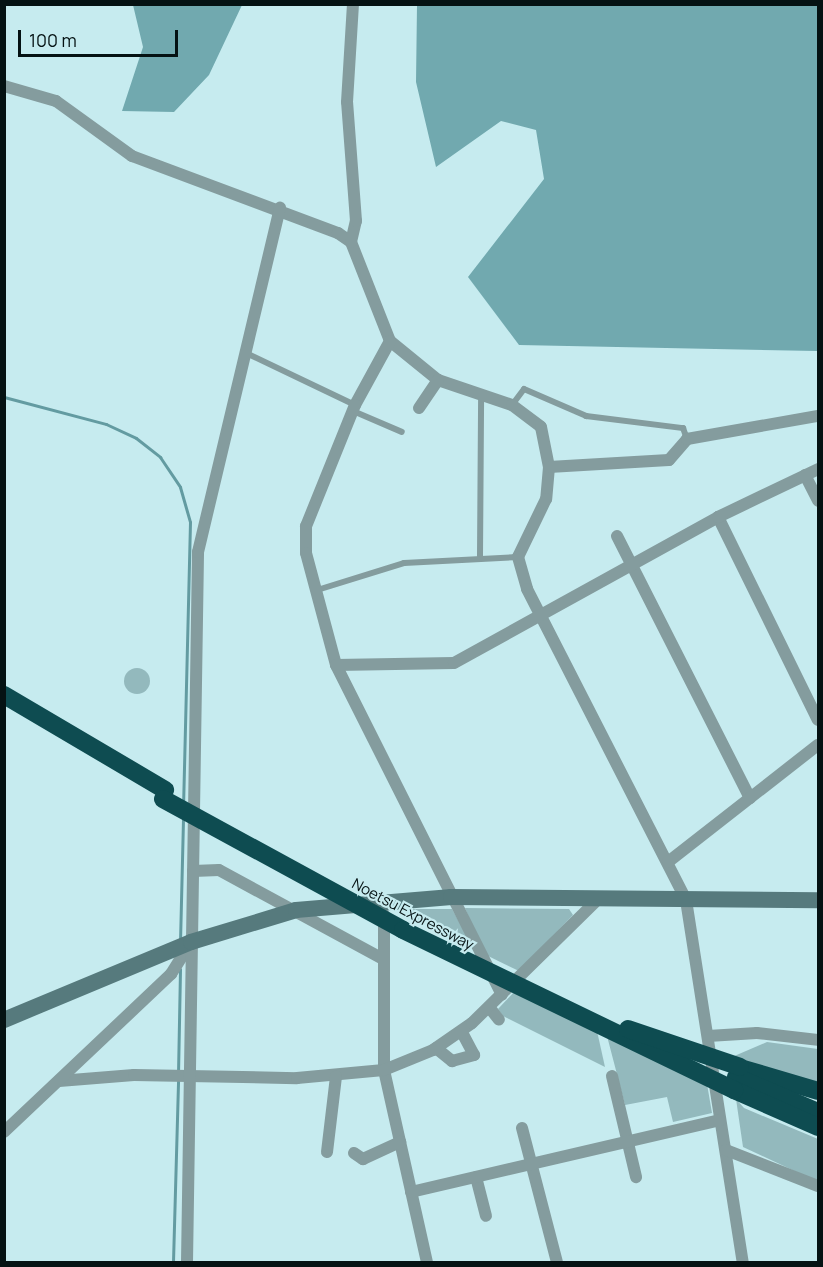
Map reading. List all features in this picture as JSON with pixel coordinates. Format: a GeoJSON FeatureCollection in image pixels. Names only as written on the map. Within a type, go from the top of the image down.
{"type":"FeatureCollection","features":[{"type":"Feature","properties":{"kind":"highway","name":"Noetsu Expressway"},"geometry":{"type":"LineString","coordinates":[[4,695],[164,795],[363,899],[628,1029],[737,1078],[819,1127]]}},
{"type":"Feature","properties":{"kind":"highway","name":"Noetsu Expressway"},"geometry":{"type":"LineString","coordinates":[[4,707],[404,930],[819,1112]]}},
{"type":"Feature","properties":{"kind":"highway"},"geometry":{"type":"LineString","coordinates":[[737,1078],[819,1091]]}},
{"type":"Feature","properties":{"kind":"street"},"geometry":{"type":"LineString","coordinates":[[353,4],[347,102],[356,221],[351,242],[390,341],[438,380],[512,405],[541,427],[549,467],[546,500],[518,556],[526,589],[545,618],[686,900],[743,1263]]}},
{"type":"Feature","properties":{"kind":"street"},"geometry":{"type":"LineString","coordinates":[[4,86],[57,100],[132,156],[280,208],[351,242]]}},
{"type":"Feature","properties":{"kind":"street"},"geometry":{"type":"LineString","coordinates":[[187,1263],[198,552],[243,351],[280,208]]}},
{"type":"Feature","properties":{"kind":"street"},"geometry":{"type":"LineString","coordinates":[[390,341],[353,408],[306,526],[313,591],[336,665],[502,995]]}},
{"type":"Feature","properties":{"kind":"street"},"geometry":{"type":"LineString","coordinates":[[419,408],[438,380]]}},
{"type":"Feature","properties":{"kind":"street"},"geometry":{"type":"LineString","coordinates":[[549,467],[669,460],[687,439],[819,416]]}},
{"type":"Feature","properties":{"kind":"street"},"geometry":{"type":"LineString","coordinates":[[336,665],[454,663],[545,618],[718,518],[819,469]]}},
{"type":"Feature","properties":{"kind":"street"},"geometry":{"type":"LineString","coordinates":[[805,475],[819,501]]}},
{"type":"Feature","properties":{"kind":"street"},"geometry":{"type":"LineString","coordinates":[[718,518],[819,720]]}},
{"type":"Feature","properties":{"kind":"street"},"geometry":{"type":"LineString","coordinates":[[616,536],[750,798]]}},
{"type":"Feature","properties":{"kind":"street"},"geometry":{"type":"LineString","coordinates":[[668,862],[819,745]]}},
{"type":"Feature","properties":{"kind":"street"},"geometry":{"type":"LineString","coordinates":[[193,871],[219,870],[288,912],[381,958]]}},
{"type":"Feature","properties":{"kind":"street"},"geometry":{"type":"LineString","coordinates":[[4,1020],[191,942],[288,912],[451,897],[819,900]]}},
{"type":"Feature","properties":{"kind":"street"},"geometry":{"type":"LineString","coordinates":[[59,1081],[189,1076],[336,1077],[384,1070],[436,1048],[461,1030],[502,995],[598,899]]}},
{"type":"Feature","properties":{"kind":"street"},"geometry":{"type":"LineString","coordinates":[[385,903],[381,958],[384,1070],[427,1263]]}},
{"type":"Feature","properties":{"kind":"street"},"geometry":{"type":"LineString","coordinates":[[4,1132],[171,974],[191,942]]}},
{"type":"Feature","properties":{"kind":"street"},"geometry":{"type":"LineString","coordinates":[[489,1007],[499,1020]]}},
{"type":"Feature","properties":{"kind":"street"},"geometry":{"type":"LineString","coordinates":[[436,1048],[452,1061],[474,1055],[461,1030]]}},
{"type":"Feature","properties":{"kind":"street"},"geometry":{"type":"LineString","coordinates":[[708,1036],[758,1033],[819,1040]]}},
{"type":"Feature","properties":{"kind":"street"},"geometry":{"type":"LineString","coordinates":[[612,1076],[636,1177]]}},
{"type":"Feature","properties":{"kind":"street"},"geometry":{"type":"LineString","coordinates":[[327,1152],[336,1077]]}},
{"type":"Feature","properties":{"kind":"street"},"geometry":{"type":"LineString","coordinates":[[411,1192],[720,1120]]}},
{"type":"Feature","properties":{"kind":"street"},"geometry":{"type":"LineString","coordinates":[[522,1128],[556,1263]]}},
{"type":"Feature","properties":{"kind":"street"},"geometry":{"type":"LineString","coordinates":[[354,1153],[363,1159],[399,1142]]}},
{"type":"Feature","properties":{"kind":"street"},"geometry":{"type":"LineString","coordinates":[[726,1150],[819,1186]]}},
{"type":"Feature","properties":{"kind":"street"},"geometry":{"type":"LineString","coordinates":[[476,1177],[486,1216]]}},
{"type":"Feature","properties":{"kind":"lane"},"geometry":{"type":"LineString","coordinates":[[243,351],[402,432]]}},
{"type":"Feature","properties":{"kind":"lane"},"geometry":{"type":"LineString","coordinates":[[512,405],[519,393],[531,390],[586,416],[683,428],[687,439]]}},
{"type":"Feature","properties":{"kind":"lane"},"geometry":{"type":"LineString","coordinates":[[480,556],[481,393]]}},
{"type":"Feature","properties":{"kind":"lane"},"geometry":{"type":"LineString","coordinates":[[313,591],[404,563],[480,556],[518,556]]}},
{"type":"Feature","properties":{"kind":"shaded area"},"geometry":{"type":"Polygon","coordinates":[[[133,5],[242,5],[209,75],[174,112],[122,111],[143,47],[133,5]]]}},
{"type":"Feature","properties":{"kind":"shaded area"},"geometry":{"type":"Polygon","coordinates":[[[417,5],[818,5],[817,351],[519,345],[468,277],[544,179],[536,130],[501,121],[436,167],[416,82],[417,5]]]}},
{"type":"Feature","properties":{"kind":"shaded area"},"geometry":{"type":"Polygon","coordinates":[[[137,668],[146,672],[150,681],[146,690],[137,694],[128,690],[124,681],[128,672],[137,668]]]}},
{"type":"Feature","properties":{"kind":"shaded area"},"geometry":{"type":"Polygon","coordinates":[[[465,908],[569,909],[573,915],[519,971],[484,954],[465,908]]]}},
{"type":"Feature","properties":{"kind":"shaded area"},"geometry":{"type":"Polygon","coordinates":[[[396,909],[452,909],[474,949],[396,909]]]}},
{"type":"Feature","properties":{"kind":"shaded area"},"geometry":{"type":"Polygon","coordinates":[[[514,992],[597,1031],[605,1067],[503,1016],[498,1009],[514,992]]]}},
{"type":"Feature","properties":{"kind":"shaded area"},"geometry":{"type":"Polygon","coordinates":[[[607,1036],[707,1084],[712,1113],[673,1122],[667,1097],[625,1105],[607,1036]]]}},
{"type":"Feature","properties":{"kind":"shaded area"},"geometry":{"type":"Polygon","coordinates":[[[767,1042],[818,1049],[818,1088],[732,1057],[767,1042]]]}},
{"type":"Feature","properties":{"kind":"shaded area"},"geometry":{"type":"Polygon","coordinates":[[[736,1099],[744,1108],[818,1139],[818,1182],[743,1147],[736,1099]]]}},
{"type":"Feature","properties":{"kind":"waterway"},"geometry":{"type":"LineString","coordinates":[[4,397],[106,424],[136,438],[160,457],[180,487],[190,522],[183,804]]}},
{"type":"Feature","properties":{"kind":"waterway"},"geometry":{"type":"LineString","coordinates":[[180,942],[183,816]]}},
{"type":"Feature","properties":{"kind":"waterway"},"geometry":{"type":"LineString","coordinates":[[178,1074],[180,969]]}},
{"type":"Feature","properties":{"kind":"waterway"},"geometry":{"type":"LineString","coordinates":[[173,1262],[178,1080]]}}]}
